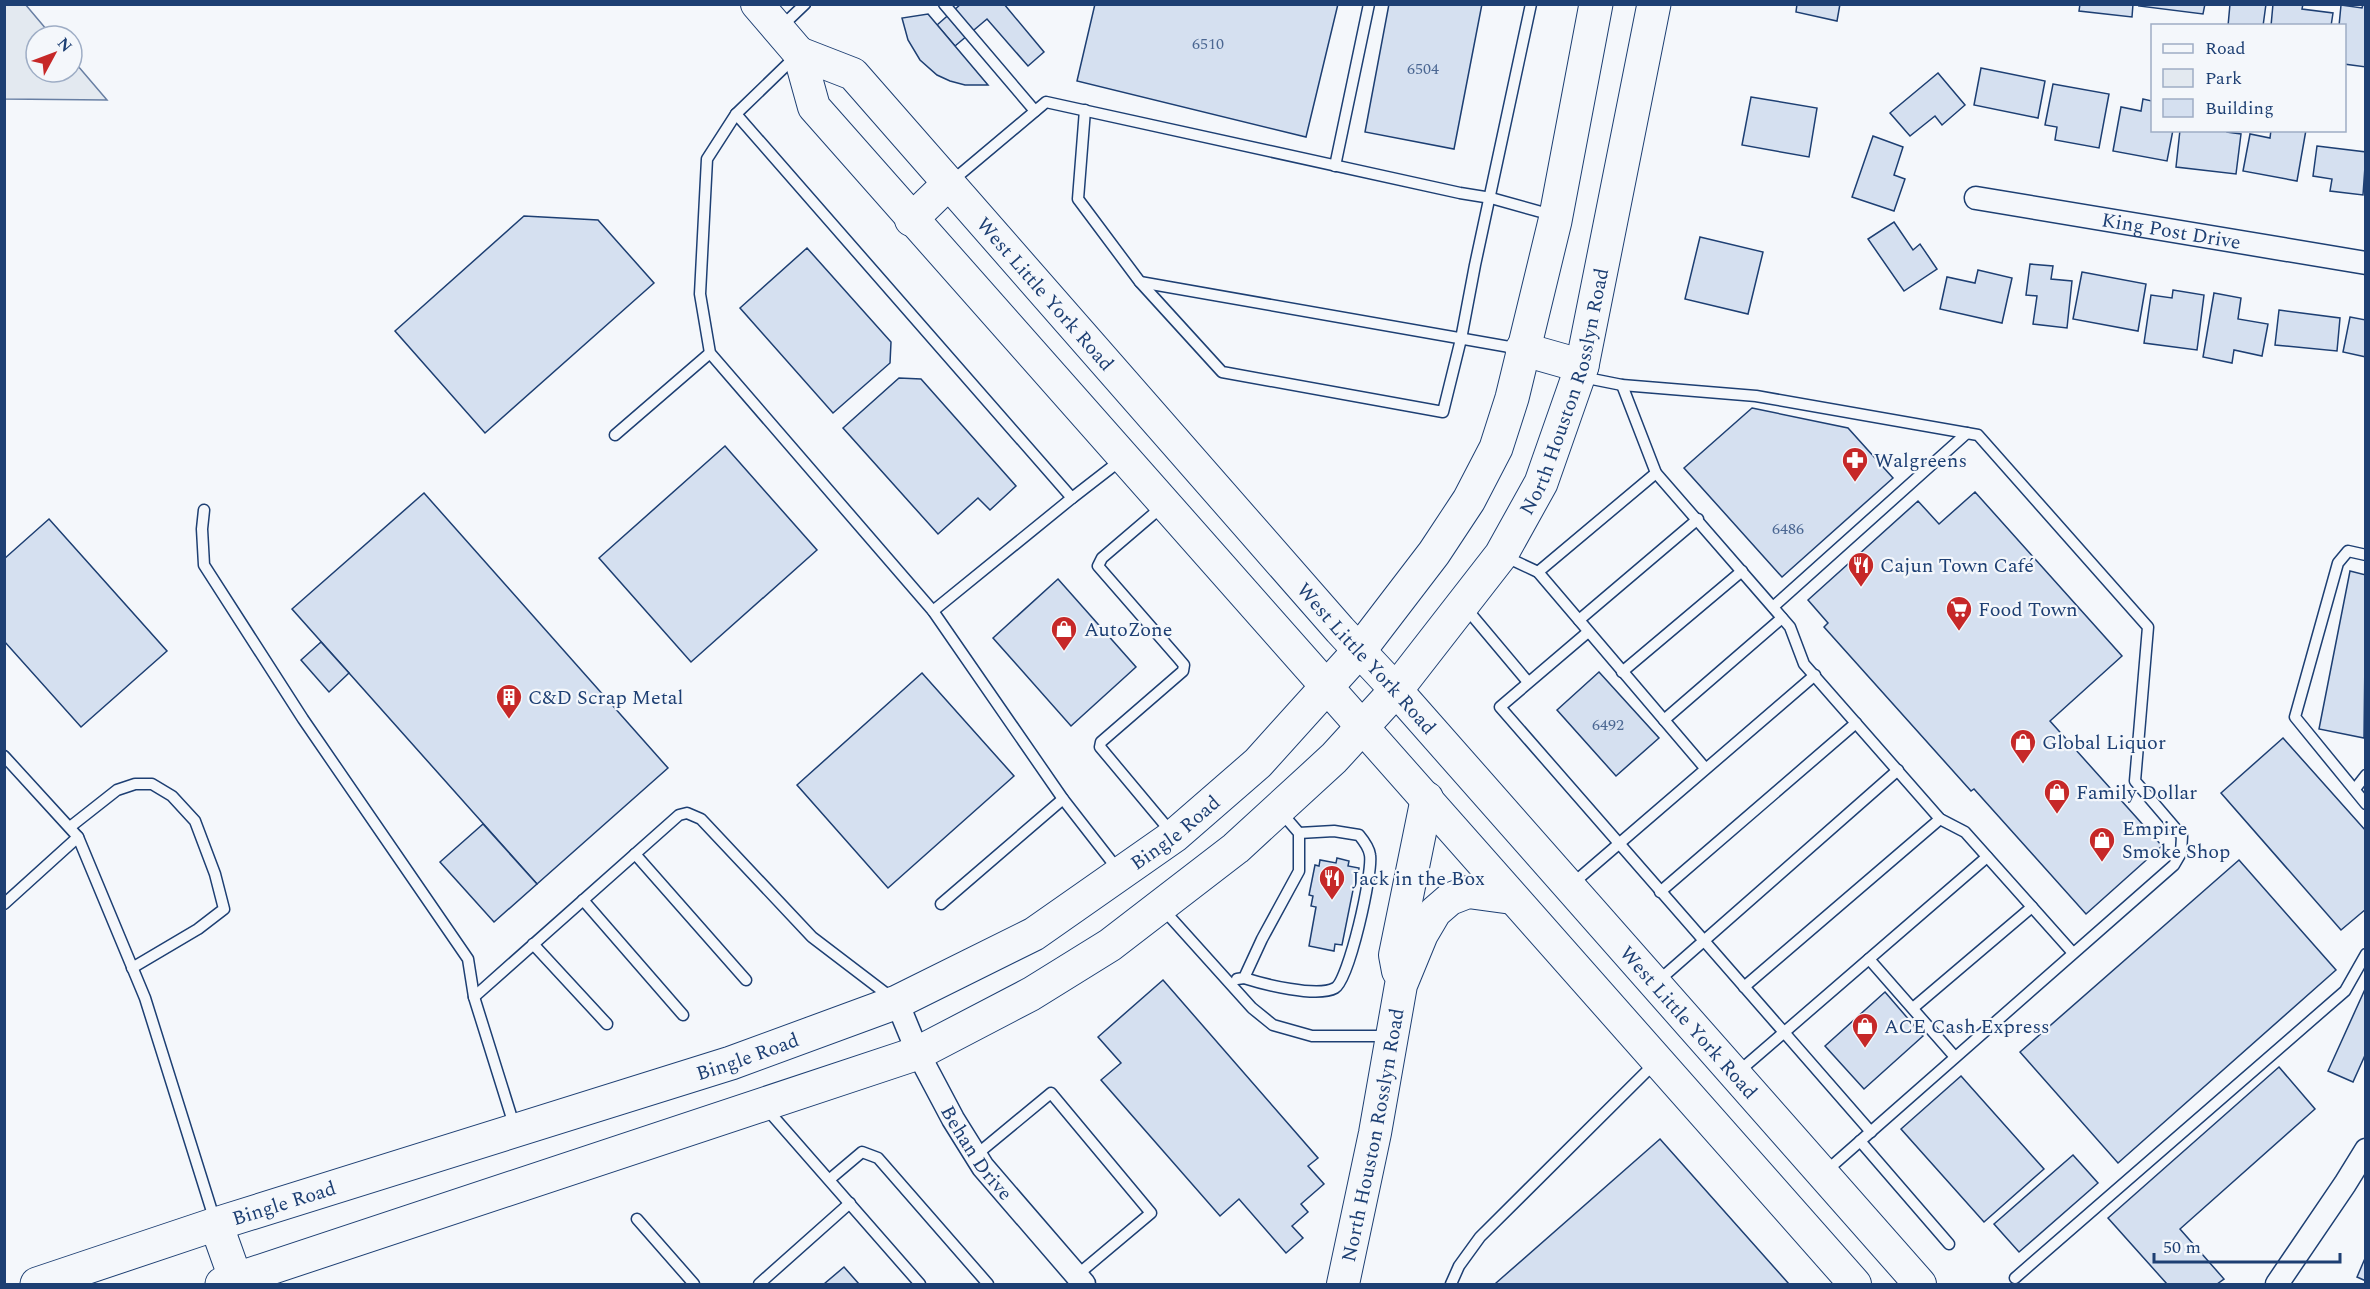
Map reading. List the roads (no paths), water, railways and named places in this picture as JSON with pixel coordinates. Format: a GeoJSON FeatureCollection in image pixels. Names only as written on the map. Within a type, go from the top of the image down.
{"type":"FeatureCollection","features":[{"type":"Feature","properties":{"kind":"main road","name":"West Little York Road"},"geometry":{"type":"LineString","coordinates":[[757,4],[799,53],[813,107],[1855,1284]]}},
{"type":"Feature","properties":{"kind":"main road"},"geometry":{"type":"LineString","coordinates":[[1359,651],[1434,554],[1470,500],[1496,448],[1512,398],[1556,216],[1596,4]]}},
{"type":"Feature","properties":{"kind":"main road","name":"North Houston Rosslyn Road"},"geometry":{"type":"LineString","coordinates":[[1363,728],[1396,690],[1501,555],[1541,483],[1580,371],[1654,4]]}},
{"type":"Feature","properties":{"kind":"main road","name":"West Little York Road"},"geometry":{"type":"LineString","coordinates":[[799,53],[853,74],[1359,651],[1396,690],[1920,1284]]}},
{"type":"Feature","properties":{"kind":"main road"},"geometry":{"type":"LineString","coordinates":[[911,220],[949,183]]}},
{"type":"Feature","properties":{"kind":"main road"},"geometry":{"type":"LineString","coordinates":[[1522,350],[1580,371]]}},
{"type":"Feature","properties":{"kind":"main road","name":"Bingle Road"},"geometry":{"type":"LineString","coordinates":[[37,1284],[216,1224],[731,1063],[897,1002],[1034,934],[1174,836],[1258,763],[1359,651]]}},
{"type":"Feature","properties":{"kind":"main road"},"geometry":{"type":"LineString","coordinates":[[216,1224],[232,1283],[918,1053],[1030,994],[1110,945],[1236,848],[1288,821],[1334,758],[1363,728]]}},
{"type":"Feature","properties":{"kind":"main road","name":"North Houston Rosslyn Road"},"geometry":{"type":"LineString","coordinates":[[1401,985],[1395,955],[1427,798]]}},
{"type":"Feature","properties":{"kind":"main road","name":"North Houston Rosslyn Road"},"geometry":{"type":"LineString","coordinates":[[1343,1284],[1375,1133],[1401,985],[1426,927],[1435,912],[1450,899],[1468,892],[1512,898]]}},
{"type":"Feature","properties":{"kind":"main road"},"geometry":{"type":"LineString","coordinates":[[1699,1107],[1735,1075]]}},
{"type":"Feature","properties":{"kind":"street","name":"King Post Drive"},"geometry":{"type":"LineString","coordinates":[[1976,198],[2366,263]]}},
{"type":"Feature","properties":{"kind":"street","name":"Behan Drive"},"geometry":{"type":"LineString","coordinates":[[897,1002],[918,1053],[953,1119],[976,1155],[1080,1280]]}},
{"type":"Feature","properties":{"kind":"street"},"geometry":{"type":"LineString","coordinates":[[2277,1284],[2346,1184],[2366,1150]]}},
{"type":"Feature","properties":{"kind":"lane"},"geometry":{"type":"LineString","coordinates":[[778,29],[805,4]]}},
{"type":"Feature","properties":{"kind":"lane"},"geometry":{"type":"LineString","coordinates":[[945,4],[1035,111]]}},
{"type":"Feature","properties":{"kind":"lane"},"geometry":{"type":"LineString","coordinates":[[1335,166],[1369,4]]}},
{"type":"Feature","properties":{"kind":"lane"},"geometry":{"type":"LineString","coordinates":[[1085,110],[1078,200],[1140,282],[1222,372],[1443,412],[1461,339],[1531,4]]}},
{"type":"Feature","properties":{"kind":"lane"},"geometry":{"type":"LineString","coordinates":[[799,53],[736,114],[707,159],[700,294],[710,353],[933,611],[1062,799],[1121,874]]}},
{"type":"Feature","properties":{"kind":"lane"},"geometry":{"type":"LineString","coordinates":[[949,183],[1046,102],[1491,198],[1556,216]]}},
{"type":"Feature","properties":{"kind":"lane"},"geometry":{"type":"LineString","coordinates":[[736,114],[1072,498]]}},
{"type":"Feature","properties":{"kind":"lane"},"geometry":{"type":"LineString","coordinates":[[1140,282],[1522,350]]}},
{"type":"Feature","properties":{"kind":"lane"},"geometry":{"type":"LineString","coordinates":[[615,435],[710,353]]}},
{"type":"Feature","properties":{"kind":"lane"},"geometry":{"type":"LineString","coordinates":[[1580,371],[1622,385],[1756,396],[1978,435],[2148,627],[2135,782],[2182,836],[2181,853],[2174,865],[1823,1174]]}},
{"type":"Feature","properties":{"kind":"lane"},"geometry":{"type":"LineString","coordinates":[[1622,385],[1656,473],[1790,627],[1804,664],[1940,819],[1965,832],[2073,953]]}},
{"type":"Feature","properties":{"kind":"lane"},"geometry":{"type":"LineString","coordinates":[[1773,607],[1967,433]]}},
{"type":"Feature","properties":{"kind":"lane"},"geometry":{"type":"LineString","coordinates":[[933,611],[1123,458]]}},
{"type":"Feature","properties":{"kind":"lane"},"geometry":{"type":"LineString","coordinates":[[1538,572],[1656,473]]}},
{"type":"Feature","properties":{"kind":"lane"},"geometry":{"type":"LineString","coordinates":[[1165,505],[1102,558],[1098,566],[1184,665],[1183,670],[1101,742],[1100,747],[1174,836]]}},
{"type":"Feature","properties":{"kind":"lane"},"geometry":{"type":"LineString","coordinates":[[204,510],[202,529],[204,565],[303,719],[468,959],[474,997],[516,1131]]}},
{"type":"Feature","properties":{"kind":"lane"},"geometry":{"type":"LineString","coordinates":[[1579,620],[1698,519]]}},
{"type":"Feature","properties":{"kind":"lane"},"geometry":{"type":"LineString","coordinates":[[2366,555],[2348,550],[2338,563],[2295,717],[2366,804]]}},
{"type":"Feature","properties":{"kind":"lane"},"geometry":{"type":"LineString","coordinates":[[1501,555],[1538,572],[1705,768]]}},
{"type":"Feature","properties":{"kind":"lane"},"geometry":{"type":"LineString","coordinates":[[1622,672],[1742,571]]}},
{"type":"Feature","properties":{"kind":"lane"},"geometry":{"type":"LineString","coordinates":[[1463,605],[1528,682]]}},
{"type":"Feature","properties":{"kind":"lane"},"geometry":{"type":"LineString","coordinates":[[1664,720],[1782,618]]}},
{"type":"Feature","properties":{"kind":"lane"},"geometry":{"type":"LineString","coordinates":[[1588,632],[1500,707],[1871,1132]]}},
{"type":"Feature","properties":{"kind":"lane"},"geometry":{"type":"LineString","coordinates":[[1569,887],[1815,675]]}},
{"type":"Feature","properties":{"kind":"lane"},"geometry":{"type":"LineString","coordinates":[[1660,892],[1856,723]]}},
{"type":"Feature","properties":{"kind":"lane"},"geometry":{"type":"LineString","coordinates":[[4,756],[78,837],[145,998],[216,1224]]}},
{"type":"Feature","properties":{"kind":"lane"},"geometry":{"type":"LineString","coordinates":[[1654,984],[1898,770]]}},
{"type":"Feature","properties":{"kind":"lane"},"geometry":{"type":"LineString","coordinates":[[2355,789],[2366,775]]}},
{"type":"Feature","properties":{"kind":"lane"},"geometry":{"type":"LineString","coordinates":[[70,827],[117,790],[135,784],[153,784],[172,796],[195,821],[215,874],[224,909],[198,929],[132,968]]}},
{"type":"Feature","properties":{"kind":"lane"},"geometry":{"type":"LineString","coordinates":[[941,904],[1062,799]]}},
{"type":"Feature","properties":{"kind":"lane"},"geometry":{"type":"LineString","coordinates":[[474,997],[679,815],[687,813],[701,819],[812,938],[897,1002]]}},
{"type":"Feature","properties":{"kind":"lane"},"geometry":{"type":"LineString","coordinates":[[1743,987],[1940,819]]}},
{"type":"Feature","properties":{"kind":"lane"},"geometry":{"type":"LineString","coordinates":[[1228,981],[1244,978],[1270,986],[1305,991],[1333,989],[1339,984],[1347,969],[1370,876],[1370,854],[1359,835],[1327,831],[1288,821],[1299,871],[1244,978]]}},
{"type":"Feature","properties":{"kind":"lane"},"geometry":{"type":"LineString","coordinates":[[4,904],[78,837]]}},
{"type":"Feature","properties":{"kind":"lane"},"geometry":{"type":"LineString","coordinates":[[635,854],[746,980]]}},
{"type":"Feature","properties":{"kind":"lane"},"geometry":{"type":"LineString","coordinates":[[1735,1075],[1988,857]]}},
{"type":"Feature","properties":{"kind":"lane"},"geometry":{"type":"LineString","coordinates":[[583,900],[683,1015]]}},
{"type":"Feature","properties":{"kind":"lane"},"geometry":{"type":"LineString","coordinates":[[1161,906],[1252,1008],[1273,1025],[1312,1036],[1392,1036]]}},
{"type":"Feature","properties":{"kind":"lane"},"geometry":{"type":"LineString","coordinates":[[1913,1008],[2032,907]]}},
{"type":"Feature","properties":{"kind":"lane"},"geometry":{"type":"LineString","coordinates":[[533,944],[608,1024]]}},
{"type":"Feature","properties":{"kind":"lane"},"geometry":{"type":"LineString","coordinates":[[2015,1282],[2345,991],[2366,954]]}},
{"type":"Feature","properties":{"kind":"lane"},"geometry":{"type":"LineString","coordinates":[[1869,959],[1955,1057]]}},
{"type":"Feature","properties":{"kind":"lane"},"geometry":{"type":"LineString","coordinates":[[1451,1284],[1459,1266],[1480,1238],[1658,1061]]}},
{"type":"Feature","properties":{"kind":"lane"},"geometry":{"type":"LineString","coordinates":[[976,1155],[1051,1093],[1151,1214],[1080,1280]]}},
{"type":"Feature","properties":{"kind":"lane"},"geometry":{"type":"LineString","coordinates":[[763,1105],[920,1284]]}},
{"type":"Feature","properties":{"kind":"lane"},"geometry":{"type":"LineString","coordinates":[[1860,1141],[1949,1244]]}},
{"type":"Feature","properties":{"kind":"lane"},"geometry":{"type":"LineString","coordinates":[[830,1179],[862,1152],[878,1158],[988,1284]]}},
{"type":"Feature","properties":{"kind":"lane"},"geometry":{"type":"LineString","coordinates":[[759,1284],[850,1203]]}},
{"type":"Feature","properties":{"kind":"lane"},"geometry":{"type":"LineString","coordinates":[[637,1219],[694,1284]]}},
{"type":"Feature","properties":{"kind":"place","name":"Walgreens"},"geometry":{"type":"Point","coordinates":[1855,483]}},
{"type":"Feature","properties":{"kind":"place","name":"Cajun Town Café"},"geometry":{"type":"Point","coordinates":[1861,588]}},
{"type":"Feature","properties":{"kind":"place","name":"Food Town"},"geometry":{"type":"Point","coordinates":[1959,632]}},
{"type":"Feature","properties":{"kind":"place","name":"AutoZone"},"geometry":{"type":"Point","coordinates":[1064,652]}},
{"type":"Feature","properties":{"kind":"place","name":"C&D Scrap Metal"},"geometry":{"type":"Point","coordinates":[509,720]}},
{"type":"Feature","properties":{"kind":"place","name":"Global Liquor"},"geometry":{"type":"Point","coordinates":[2023,765]}},
{"type":"Feature","properties":{"kind":"place","name":"Family Dollar"},"geometry":{"type":"Point","coordinates":[2057,815]}},
{"type":"Feature","properties":{"kind":"place","name":"Empire Smoke Shop"},"geometry":{"type":"Point","coordinates":[2102,863]}},
{"type":"Feature","properties":{"kind":"place","name":"Jack in the Box"},"geometry":{"type":"Point","coordinates":[1332,901]}},
{"type":"Feature","properties":{"kind":"place","name":"ACE Cash Express"},"geometry":{"type":"Point","coordinates":[1865,1049]}}]}
